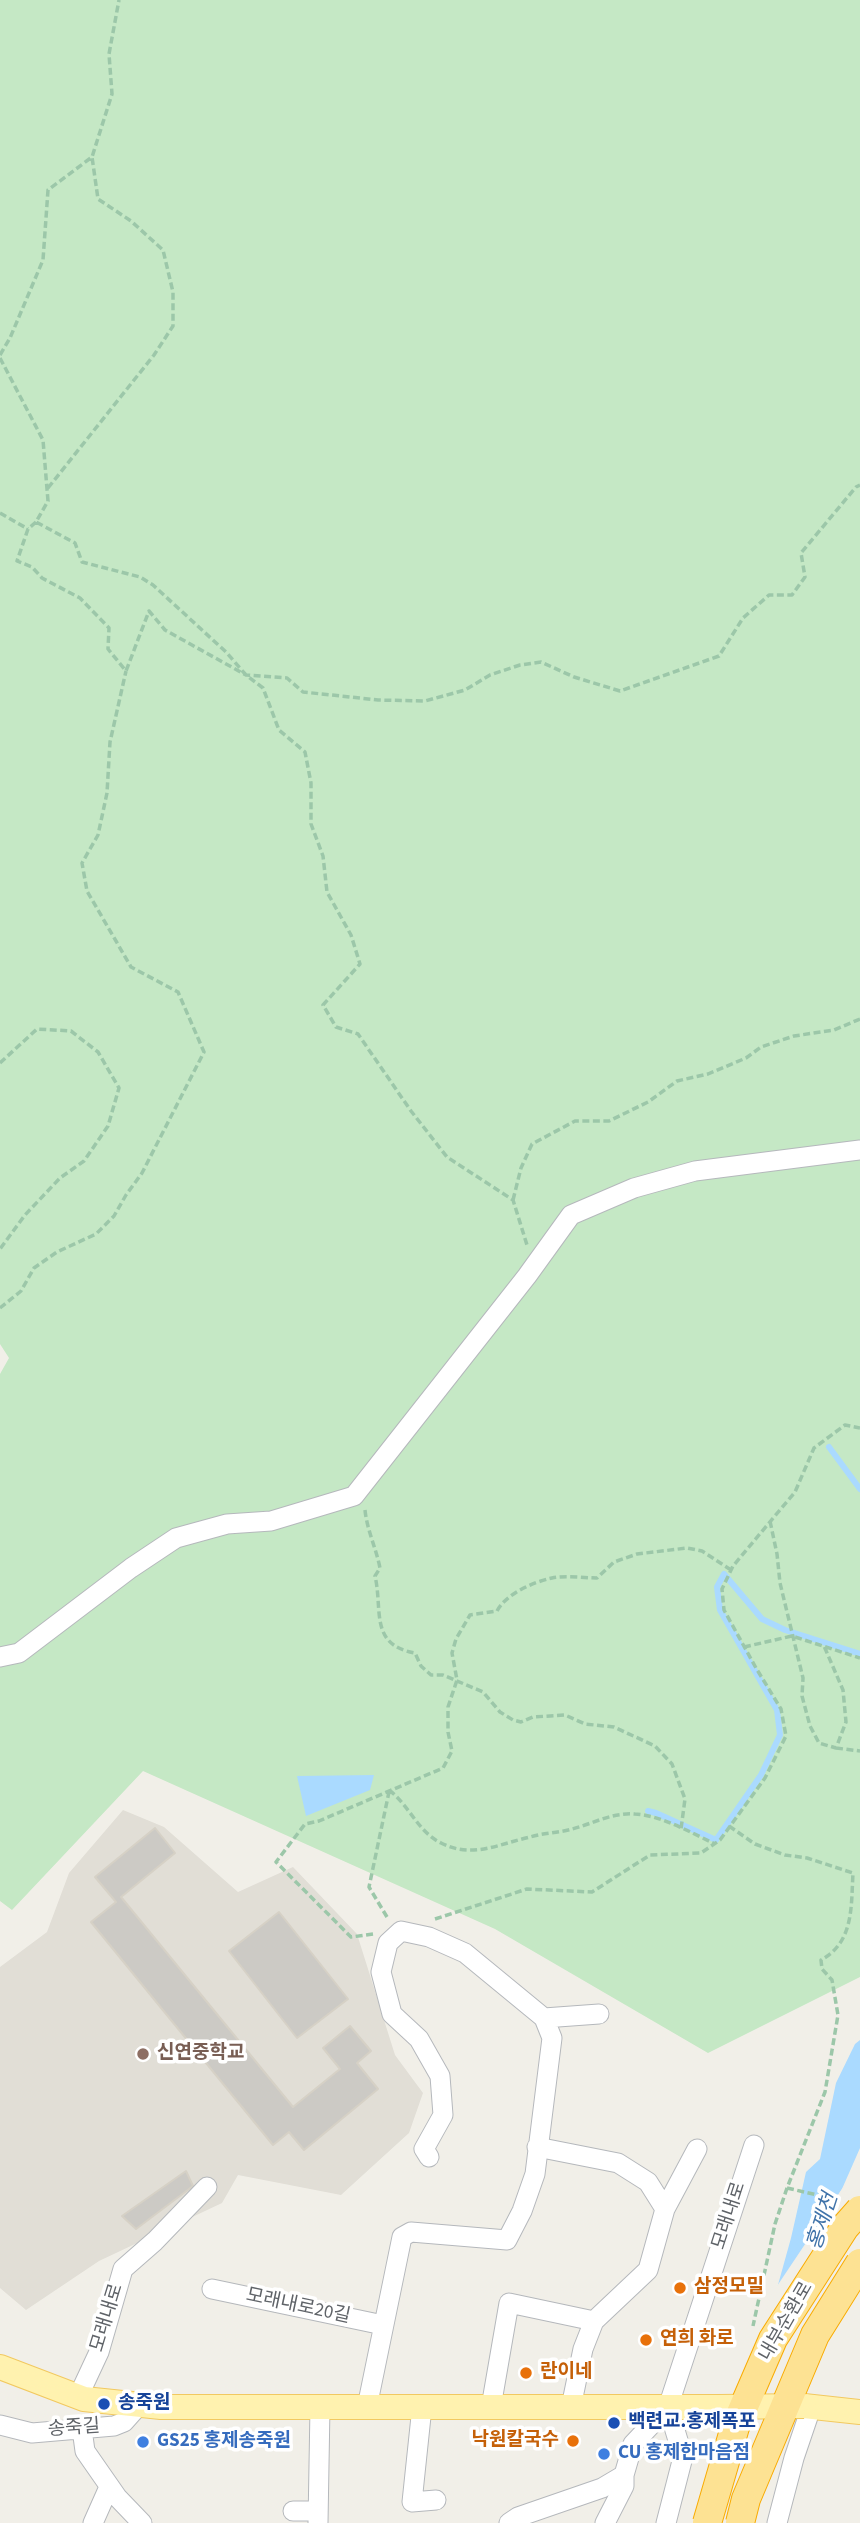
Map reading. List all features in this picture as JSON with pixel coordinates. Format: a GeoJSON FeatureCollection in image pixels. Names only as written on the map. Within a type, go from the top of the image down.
{"type":"FeatureCollection","features":[{"type":"Feature","properties":{"kind":"highway","name":"내부순환로"},"geometry":{"type":"LineString","coordinates":[[706,2523],[735,2427],[773,2339],[856,2206]]}},
{"type":"Feature","properties":{"kind":"highway","name":"내부순환로"},"geometry":{"type":"LineString","coordinates":[[740,2523],[746,2499],[815,2334],[860,2263]]}},
{"type":"Feature","properties":{"kind":"main road"},"geometry":{"type":"LineString","coordinates":[[0,2367],[78,2397],[161,2407],[808,2405],[860,2412]]}},
{"type":"Feature","properties":{"kind":"street"},"geometry":{"type":"LineString","coordinates":[[0,1657],[19,1653],[131,1568],[176,1538],[227,1524],[271,1521],[354,1496],[571,1215],[634,1188],[695,1171],[860,1150]]}},
{"type":"Feature","properties":{"kind":"street"},"geometry":{"type":"LineString","coordinates":[[367,2407],[402,2237],[411,2232],[507,2240],[522,2211],[535,2174],[552,2038],[544,2018],[466,1953],[429,1937],[401,1931],[388,1943],[381,1972],[393,2014],[419,2039],[439,2076],[443,2115],[424,2149],[429,2157]]}},
{"type":"Feature","properties":{"kind":"street"},"geometry":{"type":"LineString","coordinates":[[544,2018],[599,2014]]}},
{"type":"Feature","properties":{"kind":"street","name":"모래내로"},"geometry":{"type":"LineString","coordinates":[[668,2407],[754,2145]]}},
{"type":"Feature","properties":{"kind":"street"},"geometry":{"type":"LineString","coordinates":[[537,2147],[618,2163],[648,2182],[665,2209]]}},
{"type":"Feature","properties":{"kind":"street"},"geometry":{"type":"LineString","coordinates":[[571,2407],[583,2349],[594,2321],[648,2270],[665,2209],[697,2149]]}},
{"type":"Feature","properties":{"kind":"street","name":"모래내로"},"geometry":{"type":"LineString","coordinates":[[78,2397],[99,2352],[123,2269],[155,2241],[207,2187]]}},
{"type":"Feature","properties":{"kind":"street","name":"모래내로20길"},"geometry":{"type":"LineString","coordinates":[[212,2289],[383,2325]]}},
{"type":"Feature","properties":{"kind":"street"},"geometry":{"type":"LineString","coordinates":[[491,2407],[509,2303],[594,2321]]}},
{"type":"Feature","properties":{"kind":"street","name":"송죽길"},"geometry":{"type":"LineString","coordinates":[[0,2424],[32,2432],[114,2426],[124,2422],[140,2404]]}},
{"type":"Feature","properties":{"kind":"street"},"geometry":{"type":"LineString","coordinates":[[777,2523],[808,2405]]}},
{"type":"Feature","properties":{"kind":"street"},"geometry":{"type":"LineString","coordinates":[[293,2511],[318,2517],[320,2407]]}},
{"type":"Feature","properties":{"kind":"street"},"geometry":{"type":"LineString","coordinates":[[422,2407],[412,2502],[436,2500]]}},
{"type":"Feature","properties":{"kind":"street"},"geometry":{"type":"LineString","coordinates":[[605,2523],[624,2486],[624,2475],[633,2444],[668,2407],[683,2456],[666,2523]]}},
{"type":"Feature","properties":{"kind":"street"},"geometry":{"type":"LineString","coordinates":[[82,2429],[85,2451],[109,2487],[142,2523]]}},
{"type":"Feature","properties":{"kind":"street"},"geometry":{"type":"LineString","coordinates":[[509,2523],[518,2517],[602,2488],[624,2475]]}},
{"type":"Feature","properties":{"kind":"street"},"geometry":{"type":"LineString","coordinates":[[93,2523],[109,2487]]}},
{"type":"Feature","properties":{"kind":"path"},"geometry":{"type":"LineString","coordinates":[[47,489],[154,355],[173,326],[173,292],[163,250],[131,221],[99,199],[92,158],[112,94],[109,54],[119,0]]}},
{"type":"Feature","properties":{"kind":"path"},"geometry":{"type":"LineString","coordinates":[[92,158],[48,190],[43,260],[0,356],[43,440],[47,501],[36,522],[28,528],[17,561],[32,567],[42,578],[80,598],[109,628],[108,649],[127,671]]}},
{"type":"Feature","properties":{"kind":"path"},"geometry":{"type":"LineString","coordinates":[[36,522],[75,543],[82,562],[140,577],[153,585],[226,652],[246,676],[287,678],[303,692],[378,700],[425,701],[465,690],[490,675],[520,665],[541,662],[574,677],[620,691],[719,656],[743,618],[769,596],[792,595],[805,577],[800,553],[860,485]]}},
{"type":"Feature","properties":{"kind":"path"},"geometry":{"type":"LineString","coordinates":[[0,513],[28,528]]}},
{"type":"Feature","properties":{"kind":"path"},"geometry":{"type":"LineString","coordinates":[[0,1308],[21,1291],[34,1268],[57,1252],[96,1234],[114,1216],[142,1173],[204,1052],[178,992],[131,967],[87,891],[82,863],[98,835],[107,793],[110,742],[127,671],[149,611],[165,630],[263,688],[279,730],[305,752],[311,783],[311,824],[323,856],[327,892],[351,934],[360,964],[323,1004],[336,1027],[358,1034],[411,1111],[447,1157],[513,1200]]}},
{"type":"Feature","properties":{"kind":"path"},"geometry":{"type":"LineString","coordinates":[[538,1261],[527,1248],[513,1200],[521,1168],[532,1144],[575,1121],[609,1121],[648,1102],[677,1081],[708,1074],[746,1058],[761,1047],[794,1036],[834,1030],[860,1019]]}},
{"type":"Feature","properties":{"kind":"path"},"geometry":{"type":"LineString","coordinates":[[0,1063],[37,1029],[71,1031],[98,1052],[119,1088],[108,1126],[84,1161],[60,1178],[24,1215],[0,1249]]}},
{"type":"Feature","properties":{"kind":"path"},"geometry":{"type":"LineString","coordinates":[[732,1570],[702,1551],[687,1548],[637,1554],[614,1562],[597,1578],[553,1578],[502,1601],[496,1611],[470,1615],[456,1639],[452,1653],[457,1680],[448,1707],[448,1732],[452,1751],[443,1768],[318,1821],[305,1824],[276,1862],[351,1937],[401,1931],[527,1889],[592,1892],[650,1855],[701,1853],[715,1844],[765,1778],[786,1736],[781,1709],[724,1610],[722,1589],[732,1570],[795,1492],[814,1448],[845,1425],[860,1428]]}},
{"type":"Feature","properties":{"kind":"path"},"geometry":{"type":"LineString","coordinates":[[360,1488],[367,1528],[377,1551],[380,1568],[375,1576],[379,1594],[378,1615],[384,1636],[394,1647],[415,1653],[421,1666],[431,1675],[443,1675],[483,1692],[500,1712],[513,1720],[521,1722],[533,1717],[565,1714],[584,1724],[614,1727],[655,1746],[672,1764],[685,1799],[681,1829]]}},
{"type":"Feature","properties":{"kind":"path"},"geometry":{"type":"LineString","coordinates":[[770,1521],[789,1625],[803,1678],[802,1696],[810,1726],[818,1743],[860,1751]]}},
{"type":"Feature","properties":{"kind":"path"},"geometry":{"type":"LineString","coordinates":[[744,1647],[792,1636],[860,1658]]}},
{"type":"Feature","properties":{"kind":"path"},"geometry":{"type":"LineString","coordinates":[[824,1646],[843,1690],[846,1722],[836,1748]]}},
{"type":"Feature","properties":{"kind":"path"},"geometry":{"type":"LineString","coordinates":[[389,1790],[404,1802],[424,1833],[443,1844],[467,1851],[491,1849],[529,1837],[631,1813],[653,1816],[715,1844]]}},
{"type":"Feature","properties":{"kind":"path"},"geometry":{"type":"LineString","coordinates":[[389,1790],[369,1887],[387,1917],[401,1931]]}},
{"type":"Feature","properties":{"kind":"path"},"geometry":{"type":"LineString","coordinates":[[729,1826],[755,1844],[853,1873],[848,1927],[839,1947],[821,1960],[822,1969],[832,1980],[838,2015],[825,2092],[787,2188],[856,2206]]}},
{"type":"Feature","properties":{"kind":"shaded area"},"geometry":{"type":"Polygon","coordinates":[[[123,1810],[164,1827],[238,1892],[293,1867],[357,1934],[395,2055],[423,2093],[409,2133],[341,2195],[238,2175],[222,2203],[99,2261],[26,2310],[0,2288],[0,1967],[47,1932],[69,1873],[123,1810]]]}},
{"type":"Feature","properties":{"kind":"green space"},"geometry":{"type":"Polygon","coordinates":[[[0,0],[860,0],[860,1977],[708,2053],[495,1929],[143,1771],[12,1910],[0,1901],[0,1374],[9,1358],[0,1344],[0,0]]]}},
{"type":"Feature","properties":{"kind":"water"},"geometry":{"type":"Polygon","coordinates":[[[374,1775],[370,1790],[306,1816],[297,1776],[374,1775]]]}},
{"type":"Feature","properties":{"kind":"water","name":"홍제천"},"geometry":{"type":"Polygon","coordinates":[[[860,2040],[860,2148],[842,2189],[776,2292],[806,2172],[820,2159],[836,2083],[855,2044],[860,2040]]]}},
{"type":"Feature","properties":{"kind":"pier"},"geometry":{"type":"Polygon","coordinates":[[[852,2174],[817,2297],[778,2403],[748,2523],[698,2523],[735,2400],[771,2295],[852,2174]]]}},
{"type":"Feature","properties":{"kind":"building","name":"신연중학교"},"geometry":{"type":"Polygon","coordinates":[[[155,1828],[175,1853],[121,1897],[293,2107],[340,2069],[323,2048],[350,2026],[371,2051],[357,2063],[378,2089],[304,2150],[289,2132],[273,2145],[91,1922],[116,1902],[95,1877],[155,1828]]]}},
{"type":"Feature","properties":{"kind":"building"},"geometry":{"type":"Polygon","coordinates":[[[279,1912],[348,1999],[297,2038],[229,1951],[279,1912]]]}},
{"type":"Feature","properties":{"kind":"building"},"geometry":{"type":"Polygon","coordinates":[[[186,2171],[193,2186],[136,2229],[122,2216],[186,2171]]]}},
{"type":"Feature","properties":{"kind":"waterway"},"geometry":{"type":"LineString","coordinates":[[829,1447],[860,1489]]}},
{"type":"Feature","properties":{"kind":"waterway"},"geometry":{"type":"LineString","coordinates":[[648,1811],[716,1840],[761,1775],[780,1735],[777,1710],[720,1610],[717,1587],[724,1574],[762,1619],[785,1630],[860,1654]]}},
{"type":"Feature","properties":{"kind":"place","name":"신연중학교"},"geometry":{"type":"Point","coordinates":[143,2054]}},
{"type":"Feature","properties":{"kind":"place","name":"삼정모밀"},"geometry":{"type":"Point","coordinates":[680,2288]}},
{"type":"Feature","properties":{"kind":"place","name":"연희 화로"},"geometry":{"type":"Point","coordinates":[646,2340]}},
{"type":"Feature","properties":{"kind":"place","name":"란이네"},"geometry":{"type":"Point","coordinates":[526,2373]}},
{"type":"Feature","properties":{"kind":"place","name":"송죽원"},"geometry":{"type":"Point","coordinates":[104,2404]}},
{"type":"Feature","properties":{"kind":"place","name":"백련교.홍제폭포"},"geometry":{"type":"Point","coordinates":[614,2423]}},
{"type":"Feature","properties":{"kind":"place","name":"낙원칼국수"},"geometry":{"type":"Point","coordinates":[573,2441]}},
{"type":"Feature","properties":{"kind":"place","name":"GS25 홍제송죽원"},"geometry":{"type":"Point","coordinates":[143,2442]}},
{"type":"Feature","properties":{"kind":"place","name":"CU 홍제한마음점"},"geometry":{"type":"Point","coordinates":[604,2454]}}]}
